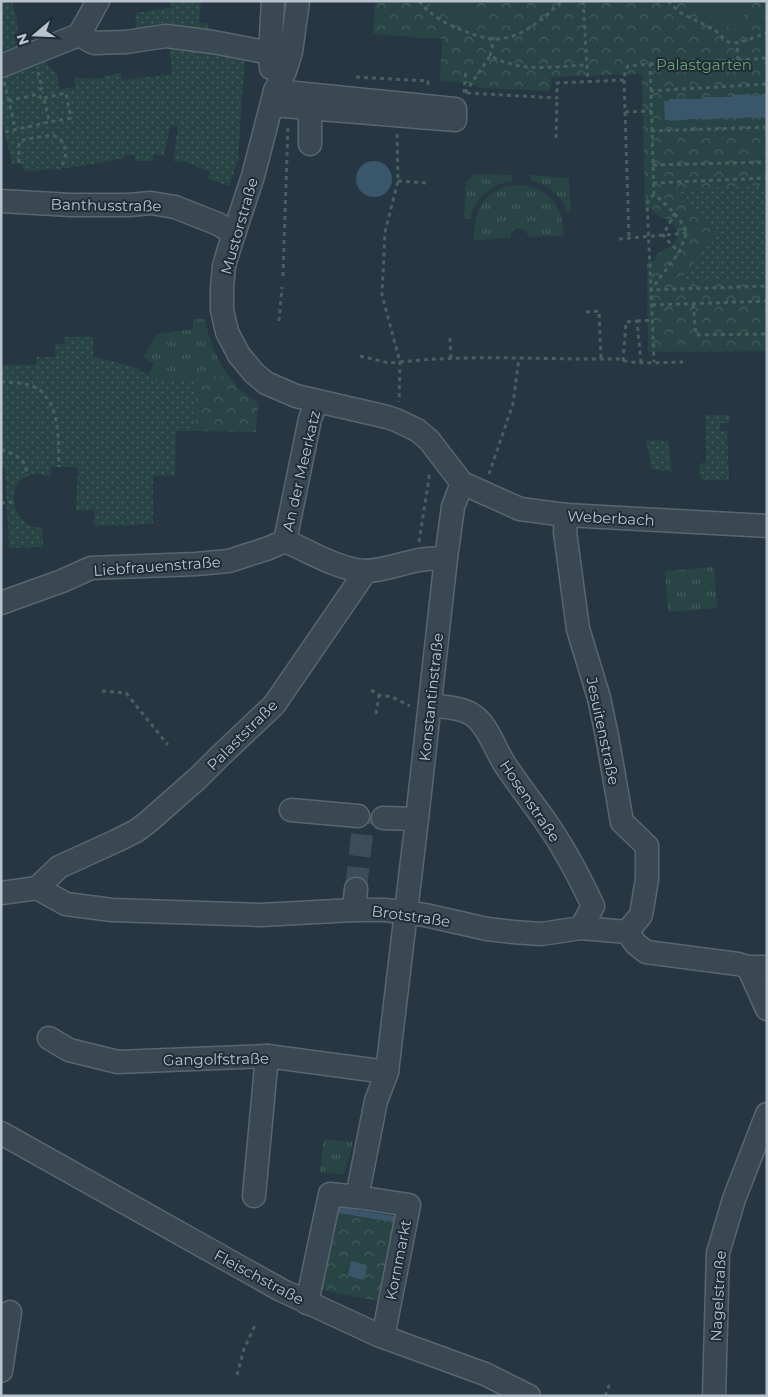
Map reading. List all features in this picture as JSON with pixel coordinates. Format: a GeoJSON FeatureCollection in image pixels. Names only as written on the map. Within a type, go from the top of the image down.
{"type":"FeatureCollection","features":[{"type":"Feature","properties":{"kind":"street"},"geometry":{"type":"LineString","coordinates":[[2,73],[79,35],[98,1]]}},
{"type":"Feature","properties":{"kind":"street","name":"Mustorstraße"},"geometry":{"type":"LineString","coordinates":[[273,1],[270,54],[273,98]]}},
{"type":"Feature","properties":{"kind":"street","name":"Mustorstraße"},"geometry":{"type":"LineString","coordinates":[[298,1],[291,52],[273,98],[253,176],[224,266],[222,310],[227,332],[240,355],[254,373],[271,375],[285,392],[314,410]]}},
{"type":"Feature","properties":{"kind":"street"},"geometry":{"type":"LineString","coordinates":[[79,35],[94,43],[126,42],[166,36],[213,42],[270,54]]}},
{"type":"Feature","properties":{"kind":"street"},"geometry":{"type":"LineString","coordinates":[[273,98],[460,101],[455,120],[310,109],[273,98]]}},
{"type":"Feature","properties":{"kind":"street"},"geometry":{"type":"LineString","coordinates":[[310,109],[310,144]]}},
{"type":"Feature","properties":{"kind":"street","name":"Banthusstraße"},"geometry":{"type":"LineString","coordinates":[[1,201],[71,205],[151,203],[175,207],[218,224],[234,234]]}},
{"type":"Feature","properties":{"kind":"street"},"geometry":{"type":"LineString","coordinates":[[314,410],[357,409],[396,420],[417,430],[430,440],[462,483]]}},
{"type":"Feature","properties":{"kind":"street","name":"An der Meerkatz"},"geometry":{"type":"LineString","coordinates":[[285,541],[314,410]]}},
{"type":"Feature","properties":{"kind":"street","name":"Weberbach"},"geometry":{"type":"LineString","coordinates":[[462,483],[520,509],[566,516],[767,526]]}},
{"type":"Feature","properties":{"kind":"street","name":"Konstantinstraße"},"geometry":{"type":"LineString","coordinates":[[356,1197],[376,1101],[387,1072],[418,819],[423,700],[453,507],[462,483]]}},
{"type":"Feature","properties":{"kind":"street","name":"Jesuitenstraße"},"geometry":{"type":"LineString","coordinates":[[566,516],[565,532],[578,629],[599,698],[622,822],[647,846],[647,879],[641,916],[627,932]]}},
{"type":"Feature","properties":{"kind":"street"},"geometry":{"type":"LineString","coordinates":[[285,541],[337,564],[366,571],[417,560],[446,558]]}},
{"type":"Feature","properties":{"kind":"street","name":"Liebfrauenstraße"},"geometry":{"type":"LineString","coordinates":[[1,603],[62,581],[91,568],[229,561],[285,541]]}},
{"type":"Feature","properties":{"kind":"street","name":"Palaststraße"},"geometry":{"type":"LineString","coordinates":[[37,888],[59,868],[116,841],[148,822],[250,729],[274,705],[366,571]]}},
{"type":"Feature","properties":{"kind":"street","name":"Hosenstraße"},"geometry":{"type":"LineString","coordinates":[[423,700],[472,714],[481,722],[503,762],[524,794],[545,820],[581,879],[593,906],[581,928]]}},
{"type":"Feature","properties":{"kind":"street"},"geometry":{"type":"LineString","coordinates":[[291,810],[358,816]]}},
{"type":"Feature","properties":{"kind":"street"},"geometry":{"type":"LineString","coordinates":[[383,818],[418,819]]}},
{"type":"Feature","properties":{"kind":"street"},"geometry":{"type":"LineString","coordinates":[[1,893],[37,888]]}},
{"type":"Feature","properties":{"kind":"street","name":"Brotstraße"},"geometry":{"type":"LineString","coordinates":[[37,888],[66,904],[112,910],[261,915],[355,900],[385,910],[425,915],[487,929],[541,934],[581,928],[627,932]]}},
{"type":"Feature","properties":{"kind":"street"},"geometry":{"type":"LineString","coordinates":[[627,932],[636,944],[646,952],[757,967],[767,1009]]}},
{"type":"Feature","properties":{"kind":"street","name":"Gangolfstraße"},"geometry":{"type":"LineString","coordinates":[[49,1038],[70,1050],[118,1062],[267,1056],[387,1072]]}},
{"type":"Feature","properties":{"kind":"street"},"geometry":{"type":"LineString","coordinates":[[254,1196],[267,1056]]}},
{"type":"Feature","properties":{"kind":"street","name":"Nagelstraße"},"geometry":{"type":"LineString","coordinates":[[714,1396],[718,1253],[734,1199],[767,1114]]}},
{"type":"Feature","properties":{"kind":"street","name":"Fleischstraße"},"geometry":{"type":"LineString","coordinates":[[1,1134],[306,1303],[383,1337],[485,1374],[529,1396]]}},
{"type":"Feature","properties":{"kind":"street","name":"Kornmarkt"},"geometry":{"type":"LineString","coordinates":[[306,1303],[330,1194],[408,1205],[383,1337]]}},
{"type":"Feature","properties":{"kind":"street"},"geometry":{"type":"LineString","coordinates":[[1,1371],[10,1312]]}},
{"type":"Feature","properties":{"kind":"path"},"geometry":{"type":"LineString","coordinates":[[420,1],[429,12],[456,28],[494,39],[508,37],[532,27],[562,1]]}},
{"type":"Feature","properties":{"kind":"path"},"geometry":{"type":"LineString","coordinates":[[583,1],[588,81]]}},
{"type":"Feature","properties":{"kind":"path"},"geometry":{"type":"LineString","coordinates":[[668,1],[679,12],[715,30],[726,40],[737,43],[767,33]]}},
{"type":"Feature","properties":{"kind":"path"},"geometry":{"type":"LineString","coordinates":[[460,101],[490,56],[494,39]]}},
{"type":"Feature","properties":{"kind":"path"},"geometry":{"type":"LineString","coordinates":[[737,43],[738,60]]}},
{"type":"Feature","properties":{"kind":"path"},"geometry":{"type":"LineString","coordinates":[[490,56],[509,64],[526,66],[586,65]]}},
{"type":"Feature","properties":{"kind":"path"},"geometry":{"type":"LineString","coordinates":[[630,238],[624,80],[628,66],[767,58]]}},
{"type":"Feature","properties":{"kind":"path"},"geometry":{"type":"LineString","coordinates":[[650,64],[654,194],[647,203],[654,362]]}},
{"type":"Feature","properties":{"kind":"path"},"geometry":{"type":"LineString","coordinates":[[9,101],[38,94],[42,88],[38,69]]}},
{"type":"Feature","properties":{"kind":"path"},"geometry":{"type":"LineString","coordinates":[[460,101],[466,69]]}},
{"type":"Feature","properties":{"kind":"path"},"geometry":{"type":"LineString","coordinates":[[2,73],[15,129]]}},
{"type":"Feature","properties":{"kind":"path"},"geometry":{"type":"LineString","coordinates":[[356,75],[356,77],[428,81],[428,91]]}},
{"type":"Feature","properties":{"kind":"path"},"geometry":{"type":"LineString","coordinates":[[556,138],[557,83],[624,80]]}},
{"type":"Feature","properties":{"kind":"path"},"geometry":{"type":"LineString","coordinates":[[650,91],[767,84]]}},
{"type":"Feature","properties":{"kind":"path"},"geometry":{"type":"LineString","coordinates":[[5,132],[71,118],[66,93],[44,98],[41,98],[38,94]]}},
{"type":"Feature","properties":{"kind":"path"},"geometry":{"type":"LineString","coordinates":[[44,98],[49,122]]}},
{"type":"Feature","properties":{"kind":"path"},"geometry":{"type":"LineString","coordinates":[[460,101],[557,98]]}},
{"type":"Feature","properties":{"kind":"path"},"geometry":{"type":"LineString","coordinates":[[625,112],[651,111]]}},
{"type":"Feature","properties":{"kind":"path"},"geometry":{"type":"LineString","coordinates":[[398,116],[398,180],[385,232],[382,295],[400,362],[399,407]]}},
{"type":"Feature","properties":{"kind":"path"},"geometry":{"type":"LineString","coordinates":[[283,276],[288,121]]}},
{"type":"Feature","properties":{"kind":"path"},"geometry":{"type":"LineString","coordinates":[[651,131],[767,127]]}},
{"type":"Feature","properties":{"kind":"path"},"geometry":{"type":"LineString","coordinates":[[19,163],[19,142],[26,139],[53,135],[64,144],[66,150],[64,162],[59,169]]}},
{"type":"Feature","properties":{"kind":"path"},"geometry":{"type":"LineString","coordinates":[[652,165],[767,162]]}},
{"type":"Feature","properties":{"kind":"path"},"geometry":{"type":"LineString","coordinates":[[653,182],[767,178]]}},
{"type":"Feature","properties":{"kind":"path"},"geometry":{"type":"LineString","coordinates":[[398,180],[427,184]]}},
{"type":"Feature","properties":{"kind":"path"},"geometry":{"type":"LineString","coordinates":[[651,290],[680,252],[687,233],[676,213],[654,194]]}},
{"type":"Feature","properties":{"kind":"path"},"geometry":{"type":"LineString","coordinates":[[663,235],[676,213]]}},
{"type":"Feature","properties":{"kind":"path"},"geometry":{"type":"LineString","coordinates":[[619,239],[687,233]]}},
{"type":"Feature","properties":{"kind":"path"},"geometry":{"type":"LineString","coordinates":[[663,235],[680,252]]}},
{"type":"Feature","properties":{"kind":"path"},"geometry":{"type":"LineString","coordinates":[[651,290],[767,286]]}},
{"type":"Feature","properties":{"kind":"path"},"geometry":{"type":"LineString","coordinates":[[279,321],[282,287]]}},
{"type":"Feature","properties":{"kind":"path"},"geometry":{"type":"LineString","coordinates":[[652,305],[767,301]]}},
{"type":"Feature","properties":{"kind":"path"},"geometry":{"type":"LineString","coordinates":[[693,304],[696,335],[767,334]]}},
{"type":"Feature","properties":{"kind":"path"},"geometry":{"type":"LineString","coordinates":[[586,312],[599,312],[601,359]]}},
{"type":"Feature","properties":{"kind":"path"},"geometry":{"type":"LineString","coordinates":[[623,361],[626,322],[652,320]]}},
{"type":"Feature","properties":{"kind":"path"},"geometry":{"type":"LineString","coordinates":[[638,321],[641,362]]}},
{"type":"Feature","properties":{"kind":"path"},"geometry":{"type":"LineString","coordinates":[[450,338],[451,359]]}},
{"type":"Feature","properties":{"kind":"path"},"geometry":{"type":"LineString","coordinates":[[360,356],[389,363],[434,358],[619,359],[641,362],[683,362]]}},
{"type":"Feature","properties":{"kind":"path"},"geometry":{"type":"LineString","coordinates":[[489,474],[513,404],[519,358]]}},
{"type":"Feature","properties":{"kind":"path"},"geometry":{"type":"LineString","coordinates":[[1,382],[14,382],[42,391],[52,408],[56,420],[59,441],[59,467]]}},
{"type":"Feature","properties":{"kind":"path"},"geometry":{"type":"LineString","coordinates":[[1,449],[16,455],[22,460],[26,467],[27,476]]}},
{"type":"Feature","properties":{"kind":"path"},"geometry":{"type":"LineString","coordinates":[[417,560],[429,471]]}},
{"type":"Feature","properties":{"kind":"path"},"geometry":{"type":"LineString","coordinates":[[1,503],[12,502]]}},
{"type":"Feature","properties":{"kind":"path"},"geometry":{"type":"LineString","coordinates":[[1,528],[1,542]]}},
{"type":"Feature","properties":{"kind":"path"},"geometry":{"type":"LineString","coordinates":[[371,690],[379,695],[423,700]]}},
{"type":"Feature","properties":{"kind":"path"},"geometry":{"type":"LineString","coordinates":[[102,691],[126,693],[168,745]]}},
{"type":"Feature","properties":{"kind":"path"},"geometry":{"type":"LineString","coordinates":[[376,714],[379,695]]}},
{"type":"Feature","properties":{"kind":"path"},"geometry":{"type":"LineString","coordinates":[[237,1375],[244,1349],[255,1325]]}},
{"type":"Feature","properties":{"kind":"path"},"geometry":{"type":"LineString","coordinates":[[605,1396],[611,1381]]}},
{"type":"Feature","properties":{"kind":"green space"},"geometry":{"type":"Polygon","coordinates":[[[1,1],[13,1],[21,52],[1,60],[1,1]]]}},
{"type":"Feature","properties":{"kind":"green space"},"geometry":{"type":"Polygon","coordinates":[[[170,1],[201,1],[199,23],[208,24],[207,37],[137,36],[135,13],[170,8],[170,1]]]}},
{"type":"Feature","properties":{"kind":"green space","name":"Palastgarten"},"geometry":{"type":"Polygon","coordinates":[[[375,1],[767,1],[767,351],[648,352],[647,262],[656,260],[655,258],[658,254],[676,241],[677,231],[672,222],[657,215],[652,208],[645,208],[642,74],[551,77],[550,91],[480,88],[469,83],[440,81],[442,39],[373,34],[375,1]]]}},
{"type":"Feature","properties":{"kind":"green space"},"geometry":{"type":"Polygon","coordinates":[[[427,1],[474,1],[476,13],[472,27],[448,17],[427,1]]]}},
{"type":"Feature","properties":{"kind":"green space"},"geometry":{"type":"Polygon","coordinates":[[[692,1],[754,1],[733,31],[692,1]]]}},
{"type":"Feature","properties":{"kind":"green space"},"geometry":{"type":"Polygon","coordinates":[[[169,44],[245,54],[238,160],[229,186],[208,179],[210,172],[186,162],[173,161],[178,126],[170,126],[164,155],[153,155],[153,161],[135,161],[135,155],[124,155],[124,158],[82,166],[24,172],[21,163],[12,164],[1,115],[1,74],[46,56],[48,66],[57,74],[59,89],[75,87],[74,78],[104,78],[104,76],[121,73],[122,80],[172,74],[169,44]]]}},
{"type":"Feature","properties":{"kind":"green space"},"geometry":{"type":"Polygon","coordinates":[[[474,174],[512,175],[512,181],[498,185],[485,193],[472,211],[470,219],[464,218],[466,182],[474,174]]]}},
{"type":"Feature","properties":{"kind":"green space"},"geometry":{"type":"Polygon","coordinates":[[[530,175],[569,178],[571,212],[567,212],[561,200],[553,191],[530,180],[530,175]]]}},
{"type":"Feature","properties":{"kind":"green space"},"geometry":{"type":"Polygon","coordinates":[[[523,185],[542,191],[554,202],[561,217],[564,236],[529,237],[526,231],[519,228],[511,232],[511,238],[474,240],[477,217],[485,200],[492,193],[500,189],[523,185]]]}},
{"type":"Feature","properties":{"kind":"green space"},"geometry":{"type":"Polygon","coordinates":[[[767,185],[767,280],[684,283],[684,268],[694,268],[694,262],[704,254],[704,249],[713,242],[714,233],[710,225],[692,210],[688,202],[680,202],[679,189],[767,185]]]}},
{"type":"Feature","properties":{"kind":"green space"},"geometry":{"type":"Polygon","coordinates":[[[193,319],[204,319],[217,356],[229,376],[156,381],[148,375],[154,364],[143,357],[156,335],[193,330],[193,319]]]}},
{"type":"Feature","properties":{"kind":"green space"},"geometry":{"type":"Polygon","coordinates":[[[64,337],[93,337],[93,357],[135,367],[156,381],[197,378],[195,431],[176,431],[175,476],[153,476],[153,523],[94,526],[94,510],[76,511],[78,467],[51,467],[51,477],[36,474],[25,477],[18,485],[14,495],[15,506],[20,516],[29,524],[42,528],[43,547],[9,548],[5,469],[1,468],[1,357],[2,365],[36,365],[37,357],[55,357],[55,344],[64,344],[64,337]]]}},
{"type":"Feature","properties":{"kind":"green space"},"geometry":{"type":"Polygon","coordinates":[[[229,376],[239,389],[258,403],[256,432],[195,431],[197,378],[229,376]]]}},
{"type":"Feature","properties":{"kind":"green space"},"geometry":{"type":"Polygon","coordinates":[[[706,415],[730,415],[730,423],[720,423],[720,431],[727,431],[729,480],[702,480],[700,476],[699,464],[706,463],[706,415]]]}},
{"type":"Feature","properties":{"kind":"green space"},"geometry":{"type":"Polygon","coordinates":[[[646,440],[668,441],[672,472],[652,469],[646,440]]]}},
{"type":"Feature","properties":{"kind":"green space"},"geometry":{"type":"Polygon","coordinates":[[[714,567],[717,608],[668,612],[665,571],[714,567]]]}},
{"type":"Feature","properties":{"kind":"green space"},"geometry":{"type":"Polygon","coordinates":[[[324,1139],[353,1142],[344,1175],[320,1172],[324,1139]]]}},
{"type":"Feature","properties":{"kind":"green space"},"geometry":{"type":"Polygon","coordinates":[[[338,1213],[398,1223],[384,1302],[321,1290],[338,1213]]]}},
{"type":"Feature","properties":{"kind":"water"},"geometry":{"type":"Polygon","coordinates":[[[767,93],[767,118],[764,119],[763,117],[756,119],[755,117],[728,118],[725,120],[724,118],[665,120],[664,101],[669,101],[669,99],[702,99],[703,97],[732,97],[732,95],[751,94],[751,96],[767,93]]]}},
{"type":"Feature","properties":{"kind":"water"},"geometry":{"type":"Polygon","coordinates":[[[374,161],[381,162],[387,166],[391,172],[391,186],[387,192],[381,196],[374,197],[367,196],[361,192],[357,186],[356,179],[357,172],[361,166],[367,162],[374,161]]]}},
{"type":"Feature","properties":{"kind":"water"},"geometry":{"type":"Polygon","coordinates":[[[339,1207],[400,1217],[398,1223],[338,1213],[339,1207]]]}},
{"type":"Feature","properties":{"kind":"water"},"geometry":{"type":"Polygon","coordinates":[[[351,1261],[367,1265],[363,1280],[348,1276],[351,1261]]]}},
{"type":"Feature","properties":{"kind":"tunnel"},"geometry":{"type":"LineString","coordinates":[[356,889],[364,816]]}}]}
